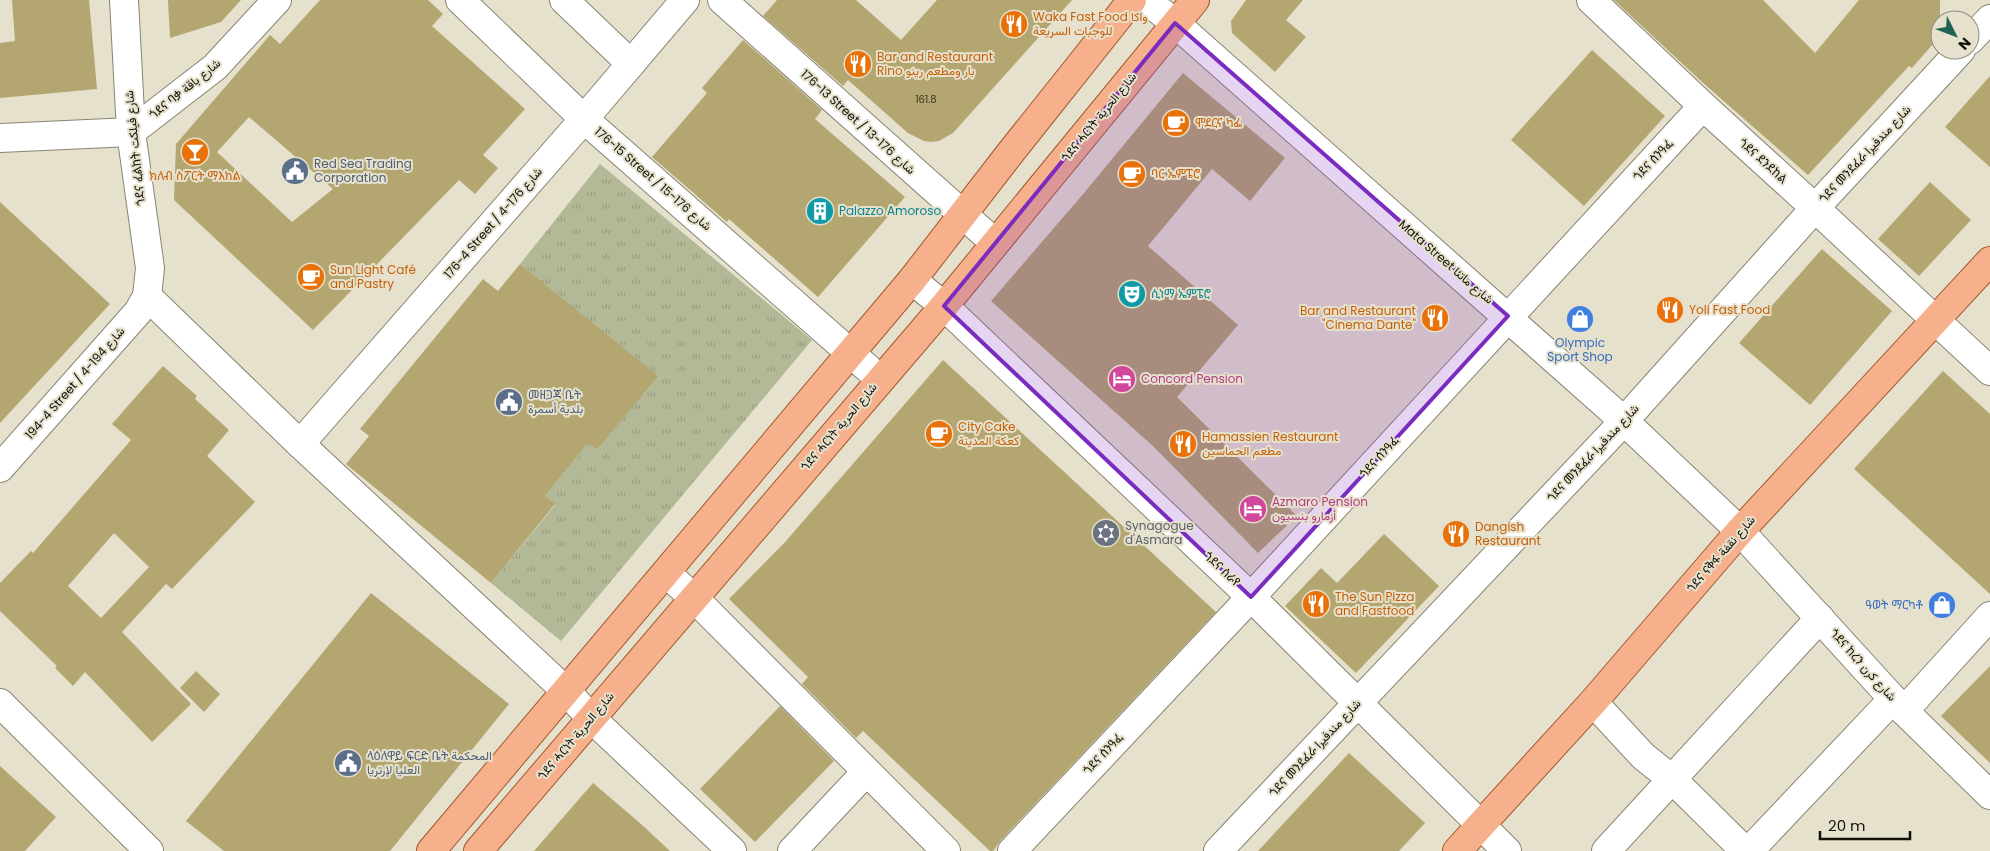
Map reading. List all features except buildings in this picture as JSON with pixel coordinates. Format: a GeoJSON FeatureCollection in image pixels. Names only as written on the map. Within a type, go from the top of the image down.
{"type":"FeatureCollection","features":[{"type":"Feature","properties":{"kind":"main road"},"geometry":{"type":"LineString","coordinates":[[431,851],[912,280],[1132,0]]}},
{"type":"Feature","properties":{"kind":"main road","name":"ጎደና ሓርነት شارع الحرية"},"geometry":{"type":"LineString","coordinates":[[478,851],[880,378],[944,306],[1195,0]]}},
{"type":"Feature","properties":{"kind":"main road","name":"ጎደና ናቅፋ شارع نقفة"},"geometry":{"type":"LineString","coordinates":[[1457,851],[1593,702],[1740,531],[1990,261]]}},
{"type":"Feature","properties":{"kind":"street","name":"ጎደና ፈልከት شارع فيلكت"},"geometry":{"type":"LineString","coordinates":[[124,0],[131,132],[150,268],[147,296]]}},
{"type":"Feature","properties":{"kind":"street","name":"ጎደና ባቃ شارع باقة"},"geometry":{"type":"LineString","coordinates":[[131,132],[215,67],[277,0]]}},
{"type":"Feature","properties":{"kind":"street","name":"176-15 Street / شارع 176-15"},"geometry":{"type":"LineString","coordinates":[[460,0],[584,119],[880,378]]}},
{"type":"Feature","properties":{"kind":"street"},"geometry":{"type":"LineString","coordinates":[[564,0],[631,64]]}},
{"type":"Feature","properties":{"kind":"street","name":"176-4 Street / شارع 176-4"},"geometry":{"type":"LineString","coordinates":[[300,444],[584,119],[684,0]]}},
{"type":"Feature","properties":{"kind":"street","name":"176-13 Street / شارع 176-13"},"geometry":{"type":"LineString","coordinates":[[722,0],[995,243]]}},
{"type":"Feature","properties":{"kind":"street","name":"Mata Street شارع ماتئا"},"geometry":{"type":"LineString","coordinates":[[1146,0],[1175,23],[1508,316],[1624,421],[1740,531]]}},
{"type":"Feature","properties":{"kind":"street","name":"ጎደና ደንደከል"},"geometry":{"type":"LineString","coordinates":[[1592,0],[1703,106],[1990,371]]}},
{"type":"Feature","properties":{"kind":"street"},"geometry":{"type":"LineString","coordinates":[[1980,30],[1990,19]]}},
{"type":"Feature","properties":{"kind":"street","name":"ጎደና መንደፈራ شارع مندفيرا"},"geometry":{"type":"LineString","coordinates":[[1218,851],[1624,421],[1815,208],[1952,60]]}},
{"type":"Feature","properties":{"kind":"street","name":"ጎደና ሰንዓፈ"},"geometry":{"type":"LineString","coordinates":[[1012,851],[1251,597],[1703,106]]}},
{"type":"Feature","properties":{"kind":"street"},"geometry":{"type":"LineString","coordinates":[[0,138],[131,132]]}},
{"type":"Feature","properties":{"kind":"street","name":"ጎደና ሰራየ"},"geometry":{"type":"LineString","coordinates":[[912,280],[944,306],[1251,597],[1480,826],[1508,851]]}},
{"type":"Feature","properties":{"kind":"street"},"geometry":{"type":"LineString","coordinates":[[147,296],[300,444],[566,692],[732,851]]}},
{"type":"Feature","properties":{"kind":"street","name":"194-4 Street / شارع 194-4"},"geometry":{"type":"LineString","coordinates":[[0,468],[138,312],[147,296]]}},
{"type":"Feature","properties":{"kind":"street","name":"ጎደና ከረን شارع كرن"},"geometry":{"type":"LineString","coordinates":[[1740,531],[1898,705],[1990,795]]}},
{"type":"Feature","properties":{"kind":"street"},"geometry":{"type":"LineString","coordinates":[[666,573],[694,598],[946,851]]}},
{"type":"Feature","properties":{"kind":"street"},"geometry":{"type":"LineString","coordinates":[[1749,851],[1990,616]]}},
{"type":"Feature","properties":{"kind":"street"},"geometry":{"type":"LineString","coordinates":[[1606,851],[1820,618]]}},
{"type":"Feature","properties":{"kind":"street"},"geometry":{"type":"LineString","coordinates":[[1593,702],[1644,756],[1673,780],[1745,851]]}},
{"type":"Feature","properties":{"kind":"street"},"geometry":{"type":"LineString","coordinates":[[0,703],[149,851]]}},
{"type":"Feature","properties":{"kind":"street"},"geometry":{"type":"LineString","coordinates":[[792,851],[866,772]]}},
{"type":"Feature","properties":{"kind":"highlighted area"},"geometry":{"type":"Polygon","coordinates":[[[1175,23],[1508,316],[1251,597],[944,306],[1175,23]]]}},
{"type":"Feature","properties":{"kind":"green space"},"geometry":{"type":"Polygon","coordinates":[[[600,164],[812,340],[561,641],[491,583],[555,505],[545,496],[588,443],[597,450],[657,376],[520,264],[600,164]]]}},
{"type":"Feature","properties":{"kind":"place","name":"Waka Fast Food واكا للوجبات السريعة"},"geometry":{"type":"Point","coordinates":[1014,24]}},
{"type":"Feature","properties":{"kind":"place","name":"Bar and Restaurant Rino بار ومطعم رينو"},"geometry":{"type":"Point","coordinates":[858,64]}},
{"type":"Feature","properties":{"kind":"place","name":"ሞደርና ካፌ"},"geometry":{"type":"Point","coordinates":[1176,123]}},
{"type":"Feature","properties":{"kind":"place","name":"ክለብ ስፖርት ማእከል"},"geometry":{"type":"Point","coordinates":[195,152]}},
{"type":"Feature","properties":{"kind":"place","name":"Red Sea Trading Corporation"},"geometry":{"type":"Point","coordinates":[295,171]}},
{"type":"Feature","properties":{"kind":"place","name":"ባር ኤምፔሮ"},"geometry":{"type":"Point","coordinates":[1132,174]}},
{"type":"Feature","properties":{"kind":"place","name":"Palazzo Amoroso"},"geometry":{"type":"Point","coordinates":[820,211]}},
{"type":"Feature","properties":{"kind":"place","name":"Sun Light Café and Pastry"},"geometry":{"type":"Point","coordinates":[311,277]}},
{"type":"Feature","properties":{"kind":"place","name":"ሲነማ ኤምፔሮ"},"geometry":{"type":"Point","coordinates":[1132,294]}},
{"type":"Feature","properties":{"kind":"place","name":"Yoli Fast Food"},"geometry":{"type":"Point","coordinates":[1670,310]}},
{"type":"Feature","properties":{"kind":"place","name":"Bar and Restaurant \"Cinema Dante\""},"geometry":{"type":"Point","coordinates":[1435,318]}},
{"type":"Feature","properties":{"kind":"place","name":"Olympic Sport Shop"},"geometry":{"type":"Point","coordinates":[1580,319]}},
{"type":"Feature","properties":{"kind":"place","name":"Concord Pension"},"geometry":{"type":"Point","coordinates":[1122,379]}},
{"type":"Feature","properties":{"kind":"place","name":"መዘጋጃ ቤት بلدية أسمرة"},"geometry":{"type":"Point","coordinates":[509,402]}},
{"type":"Feature","properties":{"kind":"place","name":"City Cake كعكة المدينة"},"geometry":{"type":"Point","coordinates":[939,434]}},
{"type":"Feature","properties":{"kind":"place","name":"Hamassien Restaurant مطعم الحماسين"},"geometry":{"type":"Point","coordinates":[1183,444]}},
{"type":"Feature","properties":{"kind":"place","name":"Azmaro Pension أزمارو بنسيون"},"geometry":{"type":"Point","coordinates":[1253,509]}},
{"type":"Feature","properties":{"kind":"place","name":"Synagogue d'Asmara"},"geometry":{"type":"Point","coordinates":[1106,533]}},
{"type":"Feature","properties":{"kind":"place","name":"Dangish Restaurant"},"geometry":{"type":"Point","coordinates":[1456,534]}},
{"type":"Feature","properties":{"kind":"place","name":"The Sun Pizza and Fastfood"},"geometry":{"type":"Point","coordinates":[1316,604]}},
{"type":"Feature","properties":{"kind":"place","name":"ዓወት ማርካቶ"},"geometry":{"type":"Point","coordinates":[1942,605]}},
{"type":"Feature","properties":{"kind":"place","name":"ላዕለዋይ ፍርድ ቤት المحكمة العليا لإرتريا"},"geometry":{"type":"Point","coordinates":[348,763]}}]}
